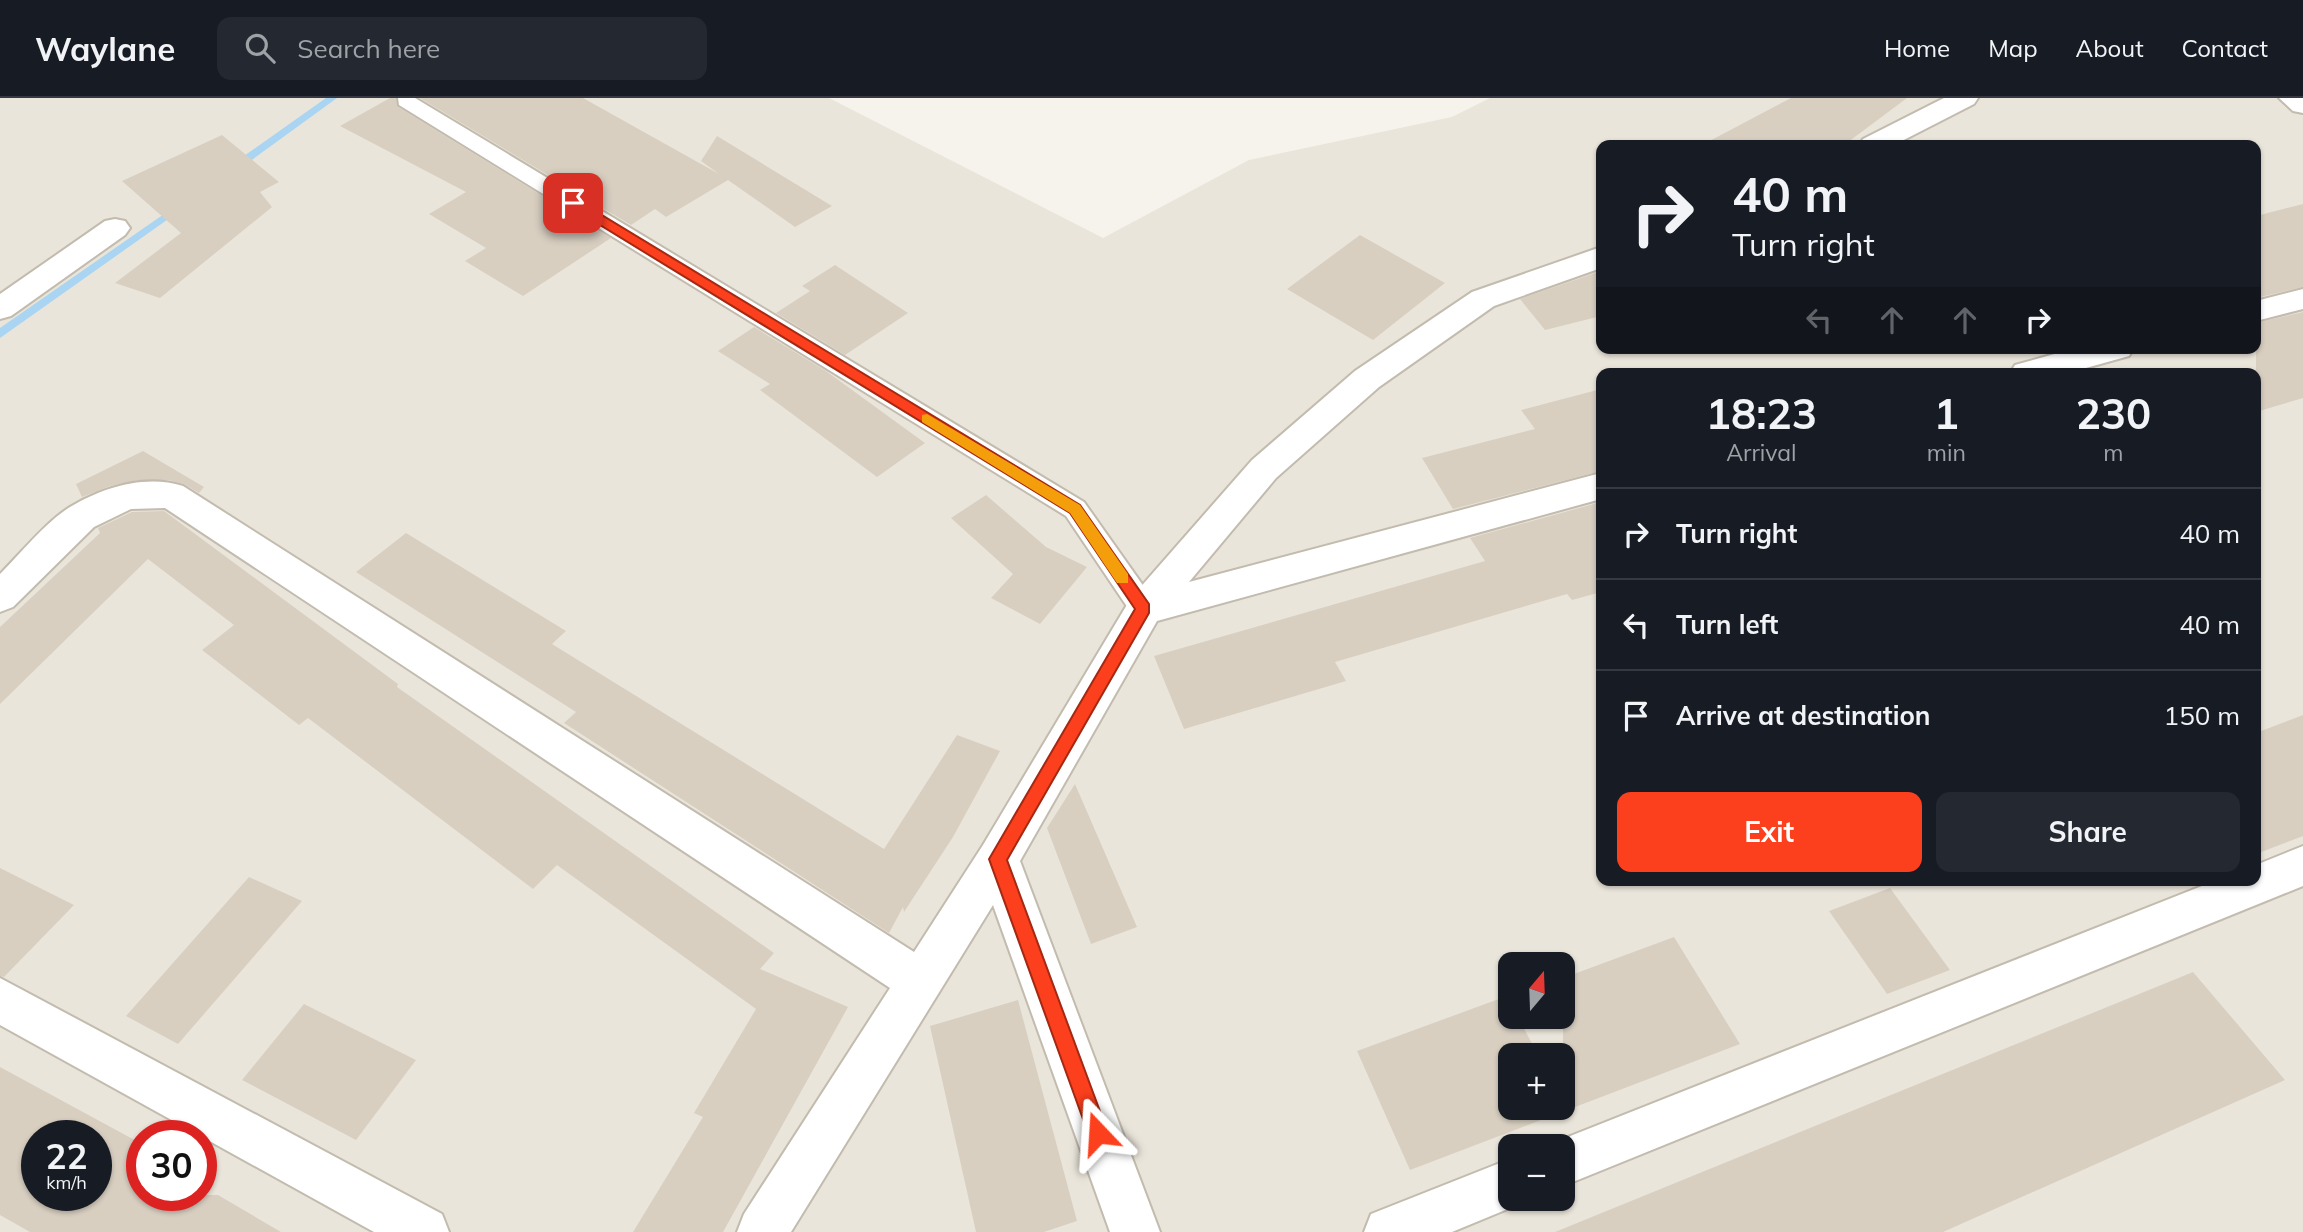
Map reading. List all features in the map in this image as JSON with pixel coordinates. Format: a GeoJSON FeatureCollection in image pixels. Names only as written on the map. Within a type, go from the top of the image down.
{"type":"FeatureCollection","features":[{"type":"Feature","properties":{"kind":"street"},"geometry":{"type":"LineString","coordinates":[[1883,140],[1965,98]]}},
{"type":"Feature","properties":{"kind":"street"},"geometry":{"type":"LineString","coordinates":[[2292,98],[2303,105]]}},
{"type":"Feature","properties":{"kind":"street"},"geometry":{"type":"LineString","coordinates":[[0,309],[115,228]]}},
{"type":"Feature","properties":{"kind":"street"},"geometry":{"type":"LineString","coordinates":[[762,1232],[998,859],[1144,609],[1264,469],[1367,379],[1483,299],[1596,259]]}},
{"type":"Feature","properties":{"kind":"street"},"geometry":{"type":"LineString","coordinates":[[2261,310],[2303,299]]}},
{"type":"Feature","properties":{"kind":"street"},"geometry":{"type":"LineString","coordinates":[[2044,368],[2096,354]]}},
{"type":"Feature","properties":{"kind":"street"},"geometry":{"type":"LineString","coordinates":[[1144,609],[1596,487]]}},
{"type":"Feature","properties":{"kind":"street"},"geometry":{"type":"LineString","coordinates":[[0,597],[81,517],[127,496],[171,495],[920,982]]}},
{"type":"Feature","properties":{"kind":"street"},"geometry":{"type":"LineString","coordinates":[[998,859],[1135,1232]]}},
{"type":"Feature","properties":{"kind":"street"},"geometry":{"type":"LineString","coordinates":[[2261,883],[2303,866]]}},
{"type":"Feature","properties":{"kind":"street"},"geometry":{"type":"LineString","coordinates":[[1575,1158],[2253,886]]}},
{"type":"Feature","properties":{"kind":"street"},"geometry":{"type":"LineString","coordinates":[[0,1000],[424,1232]]}},
{"type":"Feature","properties":{"kind":"street"},"geometry":{"type":"LineString","coordinates":[[1389,1232],[1498,1189]]}},
{"type":"Feature","properties":{"kind":"lane"},"geometry":{"type":"LineString","coordinates":[[406,101],[1075,509],[1144,609]]}},
{"type":"Feature","properties":{"kind":"shaded area"},"geometry":{"type":"Polygon","coordinates":[[[0,98],[829,98],[1103,238],[1249,160],[1452,117],[1490,98],[2303,98],[2303,1232],[0,1232],[0,98]]]}},
{"type":"Feature","properties":{"kind":"building"},"geometry":{"type":"Polygon","coordinates":[[[390,98],[396,98],[398,107],[611,238],[523,296],[465,261],[486,248],[429,214],[466,192],[340,126],[390,98]]]}},
{"type":"Feature","properties":{"kind":"building"},"geometry":{"type":"Polygon","coordinates":[[[420,98],[583,98],[719,174],[701,161],[717,136],[832,206],[795,227],[728,180],[666,217],[655,209],[631,225],[420,98]]]}},
{"type":"Feature","properties":{"kind":"building"},"geometry":{"type":"Polygon","coordinates":[[[1791,98],[1907,98],[1851,140],[1711,140],[1791,98]]]}},
{"type":"Feature","properties":{"kind":"building"},"geometry":{"type":"Polygon","coordinates":[[[222,135],[279,182],[260,192],[272,207],[160,298],[115,283],[181,233],[122,181],[222,135]]]}},
{"type":"Feature","properties":{"kind":"building"},"geometry":{"type":"Polygon","coordinates":[[[2303,204],[2303,287],[2261,297],[2261,215],[2303,204]]]}},
{"type":"Feature","properties":{"kind":"building"},"geometry":{"type":"Polygon","coordinates":[[[1360,235],[1445,283],[1373,340],[1287,289],[1360,235]]]}},
{"type":"Feature","properties":{"kind":"building"},"geometry":{"type":"Polygon","coordinates":[[[835,265],[908,313],[845,355],[776,313],[810,291],[802,286],[835,265]]]}},
{"type":"Feature","properties":{"kind":"building"},"geometry":{"type":"Polygon","coordinates":[[[1596,273],[1596,317],[1545,330],[1520,299],[1596,273]]]}},
{"type":"Feature","properties":{"kind":"building"},"geometry":{"type":"Polygon","coordinates":[[[2303,312],[2303,398],[2261,411],[2261,368],[2256,368],[2256,354],[2261,354],[2261,322],[2303,312]]]}},
{"type":"Feature","properties":{"kind":"building"},"geometry":{"type":"Polygon","coordinates":[[[754,327],[826,371],[925,443],[877,477],[760,390],[770,384],[718,351],[754,327]]]}},
{"type":"Feature","properties":{"kind":"building"},"geometry":{"type":"Polygon","coordinates":[[[1596,390],[1596,472],[1453,509],[1422,458],[1535,429],[1521,410],[1596,390]]]}},
{"type":"Feature","properties":{"kind":"building"},"geometry":{"type":"Polygon","coordinates":[[[143,451],[204,487],[199,493],[184,484],[169,480],[139,480],[110,486],[82,497],[76,484],[143,451]]]}},
{"type":"Feature","properties":{"kind":"building"},"geometry":{"type":"Polygon","coordinates":[[[986,495],[1046,547],[1087,567],[1040,624],[991,598],[1013,574],[951,518],[986,495]]]}},
{"type":"Feature","properties":{"kind":"building"},"geometry":{"type":"Polygon","coordinates":[[[1596,503],[1596,593],[1572,600],[1567,594],[1335,662],[1346,681],[1184,729],[1154,656],[1485,561],[1470,538],[1596,503]]]}},
{"type":"Feature","properties":{"kind":"building"},"geometry":{"type":"Polygon","coordinates":[[[164,511],[398,684],[397,687],[774,953],[760,969],[848,1007],[723,1232],[633,1232],[703,1117],[694,1113],[756,1009],[557,865],[533,889],[308,718],[299,725],[202,650],[234,625],[148,559],[0,704],[0,627],[100,533],[98,528],[132,512],[164,511]]]}},
{"type":"Feature","properties":{"kind":"building"},"geometry":{"type":"Polygon","coordinates":[[[406,533],[566,631],[552,644],[884,849],[957,735],[1000,751],[953,837],[904,912],[903,907],[889,933],[564,723],[576,712],[356,572],[406,533]]]}},
{"type":"Feature","properties":{"kind":"building"},"geometry":{"type":"Polygon","coordinates":[[[2303,715],[2303,836],[2261,852],[2261,731],[2303,715]]]}},
{"type":"Feature","properties":{"kind":"building"},"geometry":{"type":"Polygon","coordinates":[[[1075,784],[1137,927],[1091,944],[1047,828],[1075,784]]]}},
{"type":"Feature","properties":{"kind":"building"},"geometry":{"type":"Polygon","coordinates":[[[0,868],[74,905],[4,977],[0,976],[0,868]]]}},
{"type":"Feature","properties":{"kind":"building"},"geometry":{"type":"Polygon","coordinates":[[[249,877],[302,901],[178,1044],[126,1016],[249,877]]]}},
{"type":"Feature","properties":{"kind":"building"},"geometry":{"type":"Polygon","coordinates":[[[1890,888],[1950,970],[1887,994],[1829,911],[1890,888]]]}},
{"type":"Feature","properties":{"kind":"building"},"geometry":{"type":"Polygon","coordinates":[[[1674,937],[1740,1044],[1575,1107],[1575,1043],[1563,1043],[1563,1029],[1575,1029],[1575,974],[1674,937]]]}},
{"type":"Feature","properties":{"kind":"building"},"geometry":{"type":"Polygon","coordinates":[[[2193,972],[2285,1080],[1943,1232],[1555,1232],[2193,972]]]}},
{"type":"Feature","properties":{"kind":"building"},"geometry":{"type":"Polygon","coordinates":[[[1498,999],[1498,1029],[1524,1029],[1532,1043],[1498,1043],[1498,1120],[1541,1120],[1498,1134],[1498,1136],[1410,1170],[1357,1051],[1498,999]]]}},
{"type":"Feature","properties":{"kind":"building"},"geometry":{"type":"Polygon","coordinates":[[[1018,1000],[1077,1221],[1044,1232],[976,1232],[930,1026],[1018,1000]]]}},
{"type":"Feature","properties":{"kind":"building"},"geometry":{"type":"Polygon","coordinates":[[[304,1004],[416,1060],[356,1140],[242,1080],[304,1004]]]}},
{"type":"Feature","properties":{"kind":"building"},"geometry":{"type":"Polygon","coordinates":[[[0,1067],[98,1120],[21,1120],[21,1211],[112,1211],[112,1128],[126,1135],[126,1211],[217,1211],[218,1195],[281,1232],[30,1232],[0,1215],[0,1067]]]}},
{"type":"Feature","properties":{"kind":"waterway"},"geometry":{"type":"LineString","coordinates":[[234,168],[332,98]]}},
{"type":"Feature","properties":{"kind":"waterway"},"geometry":{"type":"LineString","coordinates":[[0,334],[177,208]]}},
{"type":"Feature","properties":{"kind":"slow traffic"},"geometry":{"type":"LineString","coordinates":[[927,419],[1075,509],[1123,578]]}},
{"type":"Feature","properties":{"kind":"route"},"geometry":{"type":"LineString","coordinates":[[573,203],[1075,509],[1144,609],[998,859],[1098,1133]]}}]}
